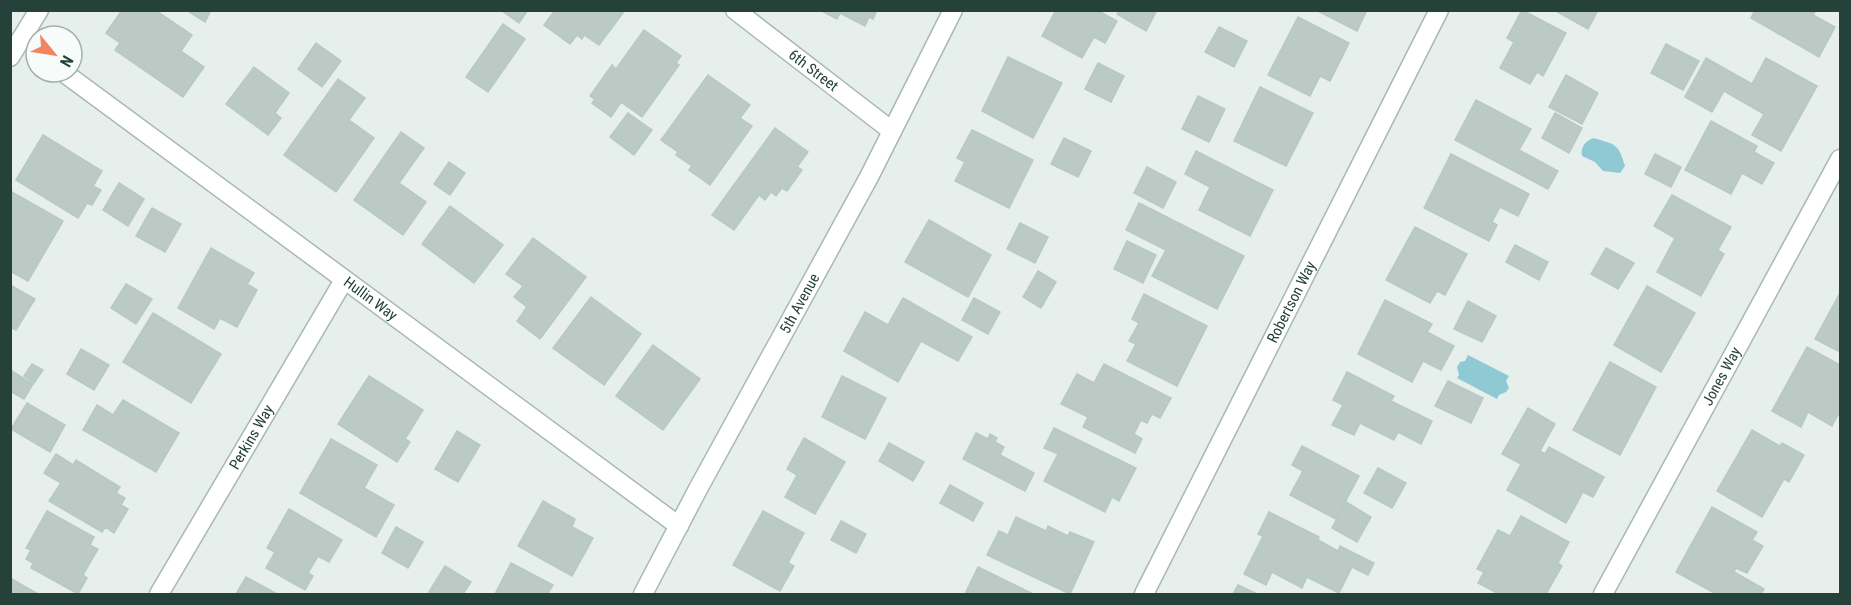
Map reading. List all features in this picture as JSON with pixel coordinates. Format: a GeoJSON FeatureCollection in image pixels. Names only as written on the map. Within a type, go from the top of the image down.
{"type":"FeatureCollection","features":[{"type":"Feature","properties":{"kind":"street"},"geometry":{"type":"LineString","coordinates":[[10,57],[39,10]]}},
{"type":"Feature","properties":{"kind":"street","name":"6th Street"},"geometry":{"type":"LineString","coordinates":[[735,10],[892,131]]}},
{"type":"Feature","properties":{"kind":"street","name":"5th Avenue"},"geometry":{"type":"LineString","coordinates":[[643,594],[869,177],[953,10]]}},
{"type":"Feature","properties":{"kind":"street","name":"Robertson Way"},"geometry":{"type":"LineString","coordinates":[[1144,594],[1439,10]]}},
{"type":"Feature","properties":{"kind":"street","name":"Hullin Way"},"geometry":{"type":"LineString","coordinates":[[79,84],[679,526]]}},
{"type":"Feature","properties":{"kind":"street","name":"Jones Way"},"geometry":{"type":"LineString","coordinates":[[1603,594],[1840,159]]}},
{"type":"Feature","properties":{"kind":"street","name":"Perkins Way"},"geometry":{"type":"LineString","coordinates":[[159,594],[344,280]]}},
{"type":"Feature","properties":{"kind":"water"},"geometry":{"type":"Polygon","coordinates":[[[1594,138],[1618,148],[1625,166],[1620,173],[1603,171],[1595,162],[1582,156],[1584,144],[1594,138]]]}},
{"type":"Feature","properties":{"kind":"water"},"geometry":{"type":"Polygon","coordinates":[[[1468,355],[1509,376],[1506,381],[1509,388],[1506,392],[1499,395],[1497,399],[1457,378],[1459,375],[1457,367],[1460,362],[1465,361],[1468,355]]]}},
{"type":"Feature","properties":{"kind":"building"},"geometry":{"type":"Polygon","coordinates":[[[122,10],[155,10],[192,35],[181,51],[204,67],[183,97],[115,50],[120,43],[106,33],[122,10]]]}},
{"type":"Feature","properties":{"kind":"building"},"geometry":{"type":"Polygon","coordinates":[[[186,10],[211,10],[205,22],[186,10]]]}},
{"type":"Feature","properties":{"kind":"building"},"geometry":{"type":"Polygon","coordinates":[[[501,10],[528,10],[519,23],[501,10]]]}},
{"type":"Feature","properties":{"kind":"building"},"geometry":{"type":"Polygon","coordinates":[[[555,10],[619,10],[623,13],[599,45],[584,35],[582,39],[577,35],[570,44],[544,25],[555,10]]]}},
{"type":"Feature","properties":{"kind":"building"},"geometry":{"type":"Polygon","coordinates":[[[820,10],[877,10],[873,19],[869,17],[865,26],[840,13],[837,19],[820,10]]]}},
{"type":"Feature","properties":{"kind":"building"},"geometry":{"type":"Polygon","coordinates":[[[1056,10],[1097,10],[1117,21],[1105,43],[1094,37],[1082,58],[1042,36],[1056,10]]]}},
{"type":"Feature","properties":{"kind":"building"},"geometry":{"type":"Polygon","coordinates":[[[1120,10],[1157,10],[1146,31],[1117,14],[1120,10]]]}},
{"type":"Feature","properties":{"kind":"building"},"geometry":{"type":"Polygon","coordinates":[[[1316,10],[1367,10],[1357,31],[1316,10]]]}},
{"type":"Feature","properties":{"kind":"building"},"geometry":{"type":"Polygon","coordinates":[[[1522,10],[1566,33],[1543,76],[1537,72],[1530,84],[1500,68],[1514,42],[1507,38],[1522,10]]]}},
{"type":"Feature","properties":{"kind":"building"},"geometry":{"type":"Polygon","coordinates":[[[1554,10],[1598,10],[1588,29],[1554,10]]]}},
{"type":"Feature","properties":{"kind":"building"},"geometry":{"type":"Polygon","coordinates":[[[1755,10],[1816,10],[1813,15],[1835,27],[1819,57],[1751,18],[1755,10]]]}},
{"type":"Feature","properties":{"kind":"building"},"geometry":{"type":"Polygon","coordinates":[[[1298,17],[1349,43],[1330,81],[1320,76],[1310,96],[1268,75],[1298,17]]]}},
{"type":"Feature","properties":{"kind":"building"},"geometry":{"type":"Polygon","coordinates":[[[503,24],[525,39],[488,92],[466,77],[503,24]]]}},
{"type":"Feature","properties":{"kind":"building"},"geometry":{"type":"Polygon","coordinates":[[[1219,27],[1247,41],[1234,67],[1205,52],[1219,27]]]}},
{"type":"Feature","properties":{"kind":"building"},"geometry":{"type":"Polygon","coordinates":[[[644,30],[681,56],[676,63],[679,65],[642,117],[621,102],[611,117],[592,103],[595,99],[590,96],[612,65],[616,69],[644,30]]]}},
{"type":"Feature","properties":{"kind":"building"},"geometry":{"type":"Polygon","coordinates":[[[316,43],[341,61],[322,87],[298,69],[316,43]]]}},
{"type":"Feature","properties":{"kind":"building"},"geometry":{"type":"Polygon","coordinates":[[[1666,44],[1699,61],[1683,90],[1651,73],[1666,44]]]}},
{"type":"Feature","properties":{"kind":"building"},"geometry":{"type":"Polygon","coordinates":[[[1008,57],[1062,83],[1033,138],[982,111],[1008,57]]]}},
{"type":"Feature","properties":{"kind":"building"},"geometry":{"type":"Polygon","coordinates":[[[1706,58],[1752,84],[1766,58],[1817,86],[1781,151],[1752,135],[1764,114],[1724,91],[1712,112],[1685,97],[1706,58]]]}},
{"type":"Feature","properties":{"kind":"building"},"geometry":{"type":"Polygon","coordinates":[[[1098,63],[1124,76],[1111,102],[1085,89],[1098,63]]]}},
{"type":"Feature","properties":{"kind":"building"},"geometry":{"type":"Polygon","coordinates":[[[254,67],[289,93],[275,113],[281,118],[268,135],[226,104],[254,67]]]}},
{"type":"Feature","properties":{"kind":"building"},"geometry":{"type":"Polygon","coordinates":[[[708,75],[750,105],[740,118],[752,126],[710,185],[689,170],[692,166],[676,155],[678,152],[661,140],[708,75]]]}},
{"type":"Feature","properties":{"kind":"building"},"geometry":{"type":"Polygon","coordinates":[[[1566,75],[1598,93],[1582,124],[1549,107],[1566,75]]]}},
{"type":"Feature","properties":{"kind":"building"},"geometry":{"type":"Polygon","coordinates":[[[338,79],[365,98],[349,120],[374,138],[336,192],[284,155],[338,79]]]}},
{"type":"Feature","properties":{"kind":"building"},"geometry":{"type":"Polygon","coordinates":[[[1260,87],[1313,113],[1286,166],[1234,141],[1260,87]]]}},
{"type":"Feature","properties":{"kind":"building"},"geometry":{"type":"Polygon","coordinates":[[[1198,96],[1225,109],[1209,142],[1182,129],[1198,96]]]}},
{"type":"Feature","properties":{"kind":"building"},"geometry":{"type":"Polygon","coordinates":[[[1476,100],[1531,129],[1519,150],[1558,171],[1548,189],[1455,140],[1476,100]]]}},
{"type":"Feature","properties":{"kind":"building"},"geometry":{"type":"Polygon","coordinates":[[[628,113],[652,130],[634,155],[610,137],[628,113]]]}},
{"type":"Feature","properties":{"kind":"building"},"geometry":{"type":"Polygon","coordinates":[[[1555,113],[1582,128],[1569,153],[1542,138],[1555,113]]]}},
{"type":"Feature","properties":{"kind":"building"},"geometry":{"type":"Polygon","coordinates":[[[1711,121],[1757,146],[1754,152],[1774,163],[1762,184],[1742,173],[1731,194],[1685,170],[1711,121]]]}},
{"type":"Feature","properties":{"kind":"building"},"geometry":{"type":"Polygon","coordinates":[[[775,128],[808,152],[797,167],[802,170],[787,191],[782,188],[776,196],[771,192],[765,200],[759,195],[734,230],[712,215],[775,128]]]}},
{"type":"Feature","properties":{"kind":"building"},"geometry":{"type":"Polygon","coordinates":[[[972,130],[1033,160],[1009,208],[955,181],[965,162],[957,158],[972,130]]]}},
{"type":"Feature","properties":{"kind":"building"},"geometry":{"type":"Polygon","coordinates":[[[401,132],[424,148],[399,183],[426,202],[403,235],[354,200],[401,132]]]}},
{"type":"Feature","properties":{"kind":"building"},"geometry":{"type":"Polygon","coordinates":[[[43,135],[102,171],[93,186],[101,190],[92,205],[87,203],[78,218],[16,180],[43,135]]]}},
{"type":"Feature","properties":{"kind":"building"},"geometry":{"type":"Polygon","coordinates":[[[1064,138],[1091,151],[1078,177],[1051,164],[1064,138]]]}},
{"type":"Feature","properties":{"kind":"building"},"geometry":{"type":"Polygon","coordinates":[[[1196,151],[1273,190],[1250,236],[1199,210],[1210,187],[1185,174],[1196,151]]]}},
{"type":"Feature","properties":{"kind":"building"},"geometry":{"type":"Polygon","coordinates":[[[1451,154],[1529,194],[1518,216],[1500,207],[1492,222],[1497,225],[1489,241],[1424,208],[1451,154]]]}},
{"type":"Feature","properties":{"kind":"building"},"geometry":{"type":"Polygon","coordinates":[[[1655,154],[1681,167],[1671,187],[1645,174],[1655,154]]]}},
{"type":"Feature","properties":{"kind":"building"},"geometry":{"type":"Polygon","coordinates":[[[449,162],[465,173],[450,195],[434,184],[449,162]]]}},
{"type":"Feature","properties":{"kind":"building"},"geometry":{"type":"Polygon","coordinates":[[[1147,167],[1176,182],[1163,208],[1134,193],[1147,167]]]}},
{"type":"Feature","properties":{"kind":"building"},"geometry":{"type":"Polygon","coordinates":[[[119,183],[144,199],[128,226],[103,210],[119,183]]]}},
{"type":"Feature","properties":{"kind":"building"},"geometry":{"type":"Polygon","coordinates":[[[10,191],[63,221],[28,281],[10,271],[10,191]]]}},
{"type":"Feature","properties":{"kind":"building"},"geometry":{"type":"Polygon","coordinates":[[[1672,195],[1731,227],[1718,250],[1724,254],[1701,296],[1657,272],[1675,238],[1654,226],[1672,195]]]}},
{"type":"Feature","properties":{"kind":"building"},"geometry":{"type":"Polygon","coordinates":[[[1139,203],[1244,256],[1217,309],[1152,276],[1166,250],[1126,230],[1139,203]]]}},
{"type":"Feature","properties":{"kind":"building"},"geometry":{"type":"Polygon","coordinates":[[[450,206],[503,245],[474,283],[422,244],[450,206]]]}},
{"type":"Feature","properties":{"kind":"building"},"geometry":{"type":"Polygon","coordinates":[[[152,208],[181,224],[165,252],[136,236],[152,208]]]}},
{"type":"Feature","properties":{"kind":"building"},"geometry":{"type":"Polygon","coordinates":[[[929,220],[991,255],[968,297],[905,262],[929,220]]]}},
{"type":"Feature","properties":{"kind":"building"},"geometry":{"type":"Polygon","coordinates":[[[1020,223],[1048,237],[1035,263],[1007,249],[1020,223]]]}},
{"type":"Feature","properties":{"kind":"building"},"geometry":{"type":"Polygon","coordinates":[[[1415,227],[1467,254],[1445,295],[1437,291],[1430,303],[1386,280],[1415,227]]]}},
{"type":"Feature","properties":{"kind":"building"},"geometry":{"type":"Polygon","coordinates":[[[533,238],[586,277],[540,339],[517,321],[527,307],[514,297],[523,286],[506,274],[533,238]]]}},
{"type":"Feature","properties":{"kind":"building"},"geometry":{"type":"Polygon","coordinates":[[[1127,241],[1156,255],[1143,283],[1114,269],[1127,241]]]}},
{"type":"Feature","properties":{"kind":"building"},"geometry":{"type":"Polygon","coordinates":[[[1515,245],[1548,262],[1539,280],[1506,262],[1515,245]]]}},
{"type":"Feature","properties":{"kind":"building"},"geometry":{"type":"Polygon","coordinates":[[[211,248],[254,273],[247,284],[257,290],[237,327],[220,318],[214,329],[178,308],[211,248]]]}},
{"type":"Feature","properties":{"kind":"building"},"geometry":{"type":"Polygon","coordinates":[[[1606,248],[1634,263],[1618,289],[1591,274],[1606,248]]]}},
{"type":"Feature","properties":{"kind":"building"},"geometry":{"type":"Polygon","coordinates":[[[1038,271],[1056,282],[1041,308],[1023,297],[1038,271]]]}},
{"type":"Feature","properties":{"kind":"building"},"geometry":{"type":"Polygon","coordinates":[[[126,284],[152,299],[136,324],[111,308],[126,284]]]}},
{"type":"Feature","properties":{"kind":"building"},"geometry":{"type":"Polygon","coordinates":[[[10,285],[35,299],[16,330],[10,327],[10,285]]]}},
{"type":"Feature","properties":{"kind":"building"},"geometry":{"type":"Polygon","coordinates":[[[1647,286],[1695,313],[1661,372],[1614,345],[1647,286]]]}},
{"type":"Feature","properties":{"kind":"building"},"geometry":{"type":"Polygon","coordinates":[[[1840,293],[1840,352],[1815,339],[1840,293]]]}},
{"type":"Feature","properties":{"kind":"building"},"geometry":{"type":"Polygon","coordinates":[[[1144,294],[1207,326],[1177,386],[1127,361],[1136,344],[1129,341],[1139,323],[1132,319],[1144,294]]]}},
{"type":"Feature","properties":{"kind":"building"},"geometry":{"type":"Polygon","coordinates":[[[591,297],[641,334],[604,385],[553,348],[591,297]]]}},
{"type":"Feature","properties":{"kind":"building"},"geometry":{"type":"Polygon","coordinates":[[[903,298],[972,337],[958,361],[921,341],[898,382],[844,351],[865,312],[888,325],[903,298]]]}},
{"type":"Feature","properties":{"kind":"building"},"geometry":{"type":"Polygon","coordinates":[[[974,298],[1000,312],[988,334],[962,320],[974,298]]]}},
{"type":"Feature","properties":{"kind":"building"},"geometry":{"type":"Polygon","coordinates":[[[1385,300],[1432,324],[1427,332],[1454,346],[1441,370],[1423,361],[1412,382],[1358,354],[1385,300]]]}},
{"type":"Feature","properties":{"kind":"building"},"geometry":{"type":"Polygon","coordinates":[[[1468,301],[1496,316],[1482,342],[1454,329],[1468,301]]]}},
{"type":"Feature","properties":{"kind":"building"},"geometry":{"type":"Polygon","coordinates":[[[153,313],[221,354],[191,403],[123,362],[153,313]]]}},
{"type":"Feature","properties":{"kind":"building"},"geometry":{"type":"Polygon","coordinates":[[[653,345],[700,379],[663,430],[616,396],[653,345]]]}},
{"type":"Feature","properties":{"kind":"building"},"geometry":{"type":"Polygon","coordinates":[[[1807,347],[1840,365],[1840,411],[1832,426],[1808,412],[1801,427],[1772,411],[1807,347]]]}},
{"type":"Feature","properties":{"kind":"building"},"geometry":{"type":"Polygon","coordinates":[[[81,349],[109,365],[94,390],[67,374],[81,349]]]}},
{"type":"Feature","properties":{"kind":"building"},"geometry":{"type":"Polygon","coordinates":[[[1610,362],[1656,387],[1620,455],[1573,430],[1610,362]]]}},
{"type":"Feature","properties":{"kind":"building"},"geometry":{"type":"Polygon","coordinates":[[[32,364],[43,370],[34,383],[24,376],[32,364]]]}},
{"type":"Feature","properties":{"kind":"building"},"geometry":{"type":"Polygon","coordinates":[[[1104,364],[1171,398],[1160,418],[1152,414],[1147,423],[1141,420],[1134,434],[1142,439],[1135,453],[1083,427],[1088,417],[1061,404],[1077,374],[1094,383],[1104,364]]]}},
{"type":"Feature","properties":{"kind":"building"},"geometry":{"type":"Polygon","coordinates":[[[10,370],[33,384],[24,399],[10,391],[10,370]]]}},
{"type":"Feature","properties":{"kind":"building"},"geometry":{"type":"Polygon","coordinates":[[[1347,372],[1394,396],[1391,401],[1432,421],[1421,444],[1398,432],[1394,440],[1360,423],[1354,435],[1332,425],[1343,405],[1333,400],[1347,372]]]}},
{"type":"Feature","properties":{"kind":"building"},"geometry":{"type":"Polygon","coordinates":[[[369,376],[423,410],[405,439],[410,442],[397,462],[338,424],[369,376]]]}},
{"type":"Feature","properties":{"kind":"building"},"geometry":{"type":"Polygon","coordinates":[[[842,376],[886,398],[865,439],[822,417],[842,376]]]}},
{"type":"Feature","properties":{"kind":"building"},"geometry":{"type":"Polygon","coordinates":[[[1448,381],[1483,398],[1471,423],[1435,406],[1448,381]]]}},
{"type":"Feature","properties":{"kind":"building"},"geometry":{"type":"Polygon","coordinates":[[[123,400],[179,433],[156,472],[83,430],[97,405],[113,415],[123,400]]]}},
{"type":"Feature","properties":{"kind":"building"},"geometry":{"type":"Polygon","coordinates":[[[27,403],[65,425],[50,452],[11,429],[27,403]]]}},
{"type":"Feature","properties":{"kind":"building"},"geometry":{"type":"Polygon","coordinates":[[[1528,408],[1555,424],[1540,451],[1545,454],[1549,447],[1604,477],[1593,497],[1583,492],[1566,523],[1507,490],[1521,464],[1502,454],[1528,408]]]}},
{"type":"Feature","properties":{"kind":"building"},"geometry":{"type":"Polygon","coordinates":[[[1054,428],[1136,468],[1119,501],[1112,497],[1105,512],[1044,481],[1058,454],[1044,448],[1054,428]]]}},
{"type":"Feature","properties":{"kind":"building"},"geometry":{"type":"Polygon","coordinates":[[[1752,430],[1780,446],[1782,443],[1804,455],[1789,482],[1784,479],[1762,517],[1717,491],[1752,430]]]}},
{"type":"Feature","properties":{"kind":"building"},"geometry":{"type":"Polygon","coordinates":[[[457,431],[480,445],[458,482],[435,469],[457,431]]]}},
{"type":"Feature","properties":{"kind":"building"},"geometry":{"type":"Polygon","coordinates":[[[976,433],[988,439],[990,434],[997,438],[995,442],[1004,447],[1000,455],[1034,473],[1025,491],[963,459],[976,433]]]}},
{"type":"Feature","properties":{"kind":"building"},"geometry":{"type":"Polygon","coordinates":[[[804,438],[845,462],[815,514],[785,497],[797,475],[787,469],[804,438]]]}},
{"type":"Feature","properties":{"kind":"building"},"geometry":{"type":"Polygon","coordinates":[[[331,439],[377,465],[364,488],[394,505],[376,537],[300,493],[331,439]]]}},
{"type":"Feature","properties":{"kind":"building"},"geometry":{"type":"Polygon","coordinates":[[[889,443],[924,462],[913,481],[879,461],[889,443]]]}},
{"type":"Feature","properties":{"kind":"building"},"geometry":{"type":"Polygon","coordinates":[[[1302,446],[1359,476],[1336,519],[1290,495],[1303,471],[1292,465],[1302,446]]]}},
{"type":"Feature","properties":{"kind":"building"},"geometry":{"type":"Polygon","coordinates":[[[56,454],[73,465],[76,460],[120,487],[116,493],[125,498],[121,505],[128,509],[114,533],[105,527],[102,532],[49,501],[61,483],[44,473],[56,454]]]}},
{"type":"Feature","properties":{"kind":"building"},"geometry":{"type":"Polygon","coordinates":[[[1378,468],[1406,483],[1392,508],[1364,493],[1378,468]]]}},
{"type":"Feature","properties":{"kind":"building"},"geometry":{"type":"Polygon","coordinates":[[[950,485],[983,503],[973,521],[940,503],[950,485]]]}},
{"type":"Feature","properties":{"kind":"building"},"geometry":{"type":"Polygon","coordinates":[[[543,501],[575,519],[572,527],[593,538],[572,576],[518,546],[543,501]]]}},
{"type":"Feature","properties":{"kind":"building"},"geometry":{"type":"Polygon","coordinates":[[[1346,502],[1371,517],[1357,542],[1332,528],[1346,502]]]}},
{"type":"Feature","properties":{"kind":"building"},"geometry":{"type":"Polygon","coordinates":[[[1712,507],[1757,532],[1752,540],[1763,546],[1747,573],[1736,568],[1734,572],[1764,589],[1761,594],[1716,594],[1676,572],[1712,507]]]}},
{"type":"Feature","properties":{"kind":"building"},"geometry":{"type":"Polygon","coordinates":[[[289,509],[342,540],[329,562],[318,556],[308,573],[313,576],[305,590],[266,568],[275,552],[267,548],[289,509]]]}},
{"type":"Feature","properties":{"kind":"building"},"geometry":{"type":"Polygon","coordinates":[[[47,511],[94,537],[90,545],[98,549],[83,575],[87,578],[78,594],[31,568],[33,563],[26,559],[31,550],[26,548],[47,511]]]}},
{"type":"Feature","properties":{"kind":"building"},"geometry":{"type":"Polygon","coordinates":[[[763,511],[804,533],[788,563],[794,566],[780,591],[733,565],[763,511]]]}},
{"type":"Feature","properties":{"kind":"building"},"geometry":{"type":"Polygon","coordinates":[[[1269,512],[1319,537],[1318,540],[1338,551],[1340,546],[1374,563],[1368,575],[1352,567],[1339,593],[1307,577],[1302,588],[1272,572],[1266,585],[1244,574],[1263,536],[1258,534],[1269,512]]]}},
{"type":"Feature","properties":{"kind":"building"},"geometry":{"type":"Polygon","coordinates":[[[1521,516],[1569,542],[1558,563],[1562,566],[1546,594],[1499,594],[1478,583],[1484,572],[1477,569],[1498,530],[1510,536],[1521,516]]]}},
{"type":"Feature","properties":{"kind":"building"},"geometry":{"type":"Polygon","coordinates":[[[1016,517],[1046,531],[1048,526],[1068,536],[1070,532],[1094,542],[1070,594],[987,555],[999,531],[1008,535],[1016,517]]]}},
{"type":"Feature","properties":{"kind":"building"},"geometry":{"type":"Polygon","coordinates":[[[841,521],[866,534],[856,553],[831,540],[841,521]]]}},
{"type":"Feature","properties":{"kind":"building"},"geometry":{"type":"Polygon","coordinates":[[[396,527],[423,542],[408,568],[382,553],[396,527]]]}},
{"type":"Feature","properties":{"kind":"building"},"geometry":{"type":"Polygon","coordinates":[[[511,563],[553,585],[548,593],[550,594],[495,594],[511,563]]]}},
{"type":"Feature","properties":{"kind":"building"},"geometry":{"type":"Polygon","coordinates":[[[445,566],[471,582],[463,594],[429,592],[445,566]]]}},
{"type":"Feature","properties":{"kind":"building"},"geometry":{"type":"Polygon","coordinates":[[[978,567],[1033,594],[965,594],[978,567]]]}},
{"type":"Feature","properties":{"kind":"building"},"geometry":{"type":"Polygon","coordinates":[[[246,577],[277,594],[236,594],[246,577]]]}},
{"type":"Feature","properties":{"kind":"building"},"geometry":{"type":"Polygon","coordinates":[[[10,578],[38,594],[10,594],[10,578]]]}},
{"type":"Feature","properties":{"kind":"building"},"geometry":{"type":"Polygon","coordinates":[[[1238,585],[1257,594],[1233,594],[1238,585]]]}}]}
